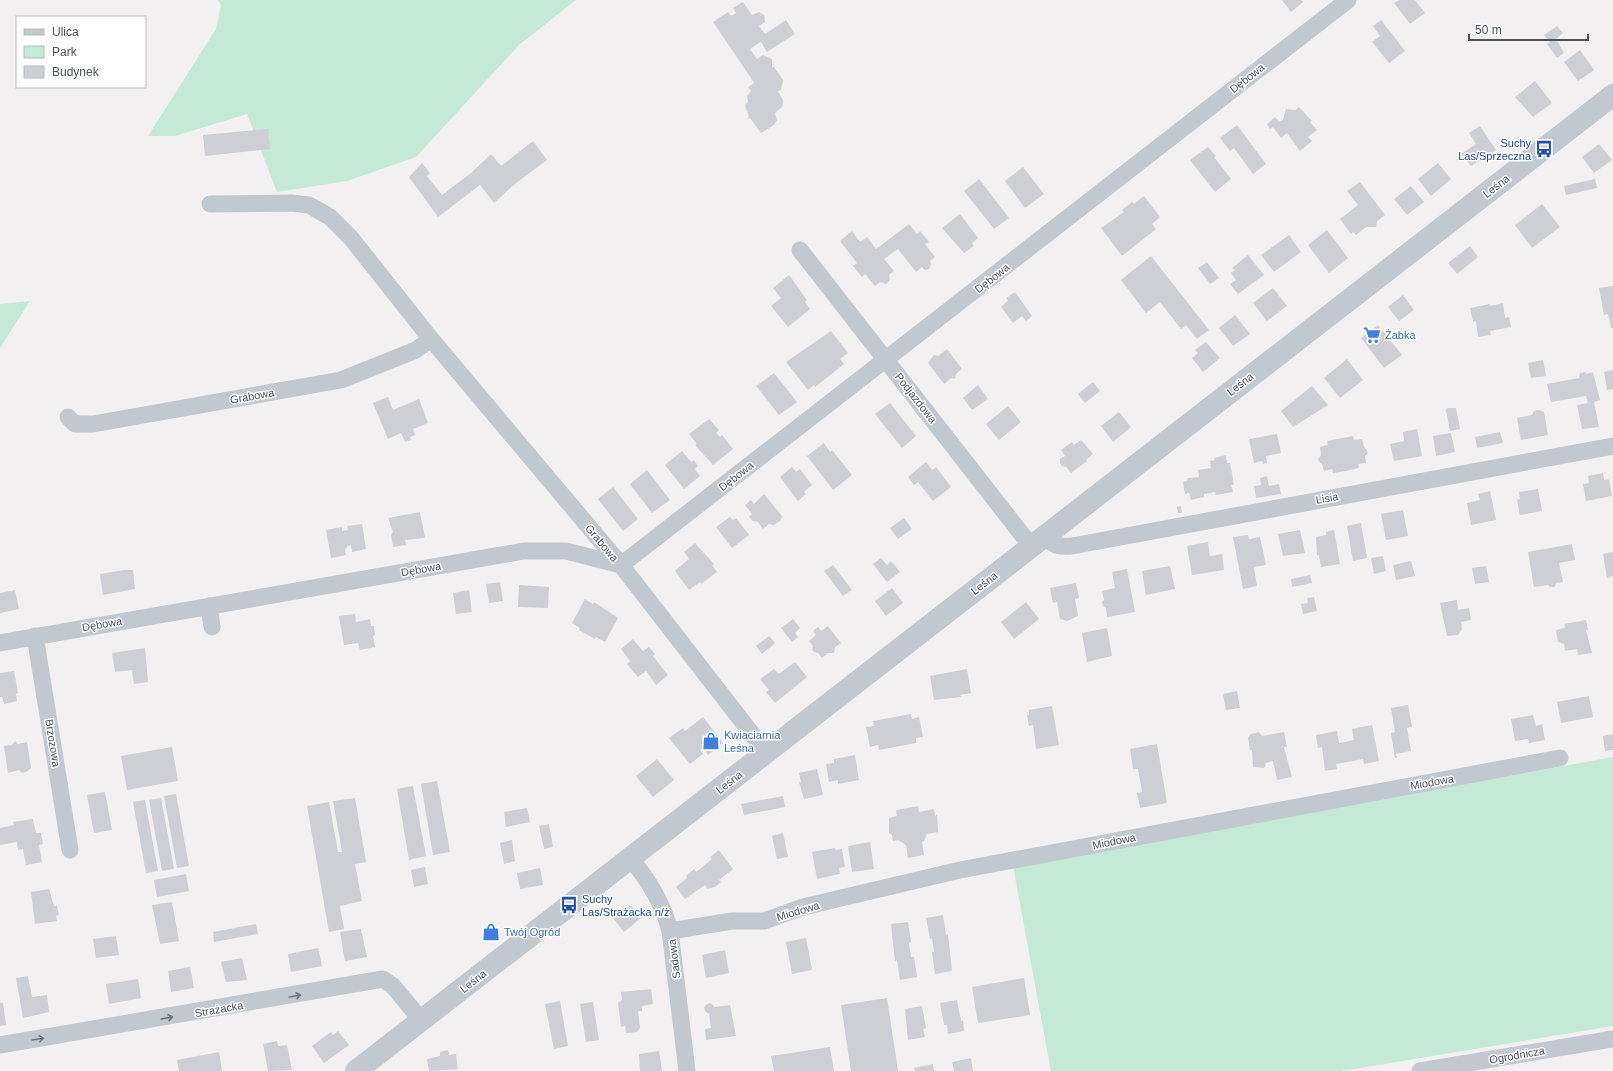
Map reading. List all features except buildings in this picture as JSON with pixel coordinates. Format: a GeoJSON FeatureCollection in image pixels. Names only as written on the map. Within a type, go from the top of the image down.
{"type":"FeatureCollection","features":[{"type":"Feature","properties":{"kind":"street","name":"Dębowa"},"geometry":{"type":"LineString","coordinates":[[0,643],[524,551],[566,551],[621,565],[1348,0]]}},
{"type":"Feature","properties":{"kind":"street","name":"Leśna"},"geometry":{"type":"LineString","coordinates":[[356,1071],[1613,95]]}},
{"type":"Feature","properties":{"kind":"street","name":"Grabowa"},"geometry":{"type":"LineString","coordinates":[[210,204],[291,203],[309,205],[319,209],[330,217],[351,238],[431,339],[621,565],[766,752]]}},
{"type":"Feature","properties":{"kind":"street","name":"Podjazdowa"},"geometry":{"type":"LineString","coordinates":[[800,250],[886,360],[1038,541]]}},
{"type":"Feature","properties":{"kind":"street","name":"Grabowa"},"geometry":{"type":"LineString","coordinates":[[68,417],[75,424],[93,424],[341,380],[416,350],[431,339]]}},
{"type":"Feature","properties":{"kind":"street","name":"Lisia"},"geometry":{"type":"LineString","coordinates":[[1038,541],[1050,543],[1057,547],[1072,546],[1613,446]]}},
{"type":"Feature","properties":{"kind":"street"},"geometry":{"type":"LineString","coordinates":[[209,606],[212,627]]}},
{"type":"Feature","properties":{"kind":"street","name":"Brzozowa"},"geometry":{"type":"LineString","coordinates":[[35,636],[70,850]]}},
{"type":"Feature","properties":{"kind":"street","name":"Miodowa"},"geometry":{"type":"LineString","coordinates":[[670,931],[732,921],[764,921],[803,908],[960,870],[1560,758]]}},
{"type":"Feature","properties":{"kind":"street","name":"Sadowa"},"geometry":{"type":"LineString","coordinates":[[630,858],[642,872],[666,915],[670,931],[687,1071]]}},
{"type":"Feature","properties":{"kind":"street","name":"Strażacka"},"geometry":{"type":"LineString","coordinates":[[0,1046],[383,979],[393,986],[421,1020]]}},
{"type":"Feature","properties":{"kind":"street","name":"Ogrodnicza"},"geometry":{"type":"LineString","coordinates":[[1420,1071],[1613,1038]]}},
{"type":"Feature","properties":{"kind":"green space"},"geometry":{"type":"Polygon","coordinates":[[[218,0],[576,0],[519,45],[416,157],[347,181],[277,192],[247,114],[175,136],[148,136],[216,29],[221,5],[218,0]]]}},
{"type":"Feature","properties":{"kind":"green space"},"geometry":{"type":"Polygon","coordinates":[[[30,301],[0,348],[0,304],[30,301]]]}},
{"type":"Feature","properties":{"kind":"green space"},"geometry":{"type":"Polygon","coordinates":[[[1613,757],[1613,1026],[1342,1071],[1051,1071],[1013,866],[1613,757]]]}},
{"type":"Feature","properties":{"kind":"place","name":"Suchy Las/Sprzeczna"},"geometry":{"type":"Point","coordinates":[1544,149]}},
{"type":"Feature","properties":{"kind":"place","name":"Żabka"},"geometry":{"type":"Point","coordinates":[1372,335]}},
{"type":"Feature","properties":{"kind":"place","name":"Kwiaciarnia Leśna"},"geometry":{"type":"Point","coordinates":[711,741]}},
{"type":"Feature","properties":{"kind":"place","name":"Suchy Las/Strażacka n/ż"},"geometry":{"type":"Point","coordinates":[569,905]}},
{"type":"Feature","properties":{"kind":"place","name":"Twój Ogród"},"geometry":{"type":"Point","coordinates":[491,932]}}]}
